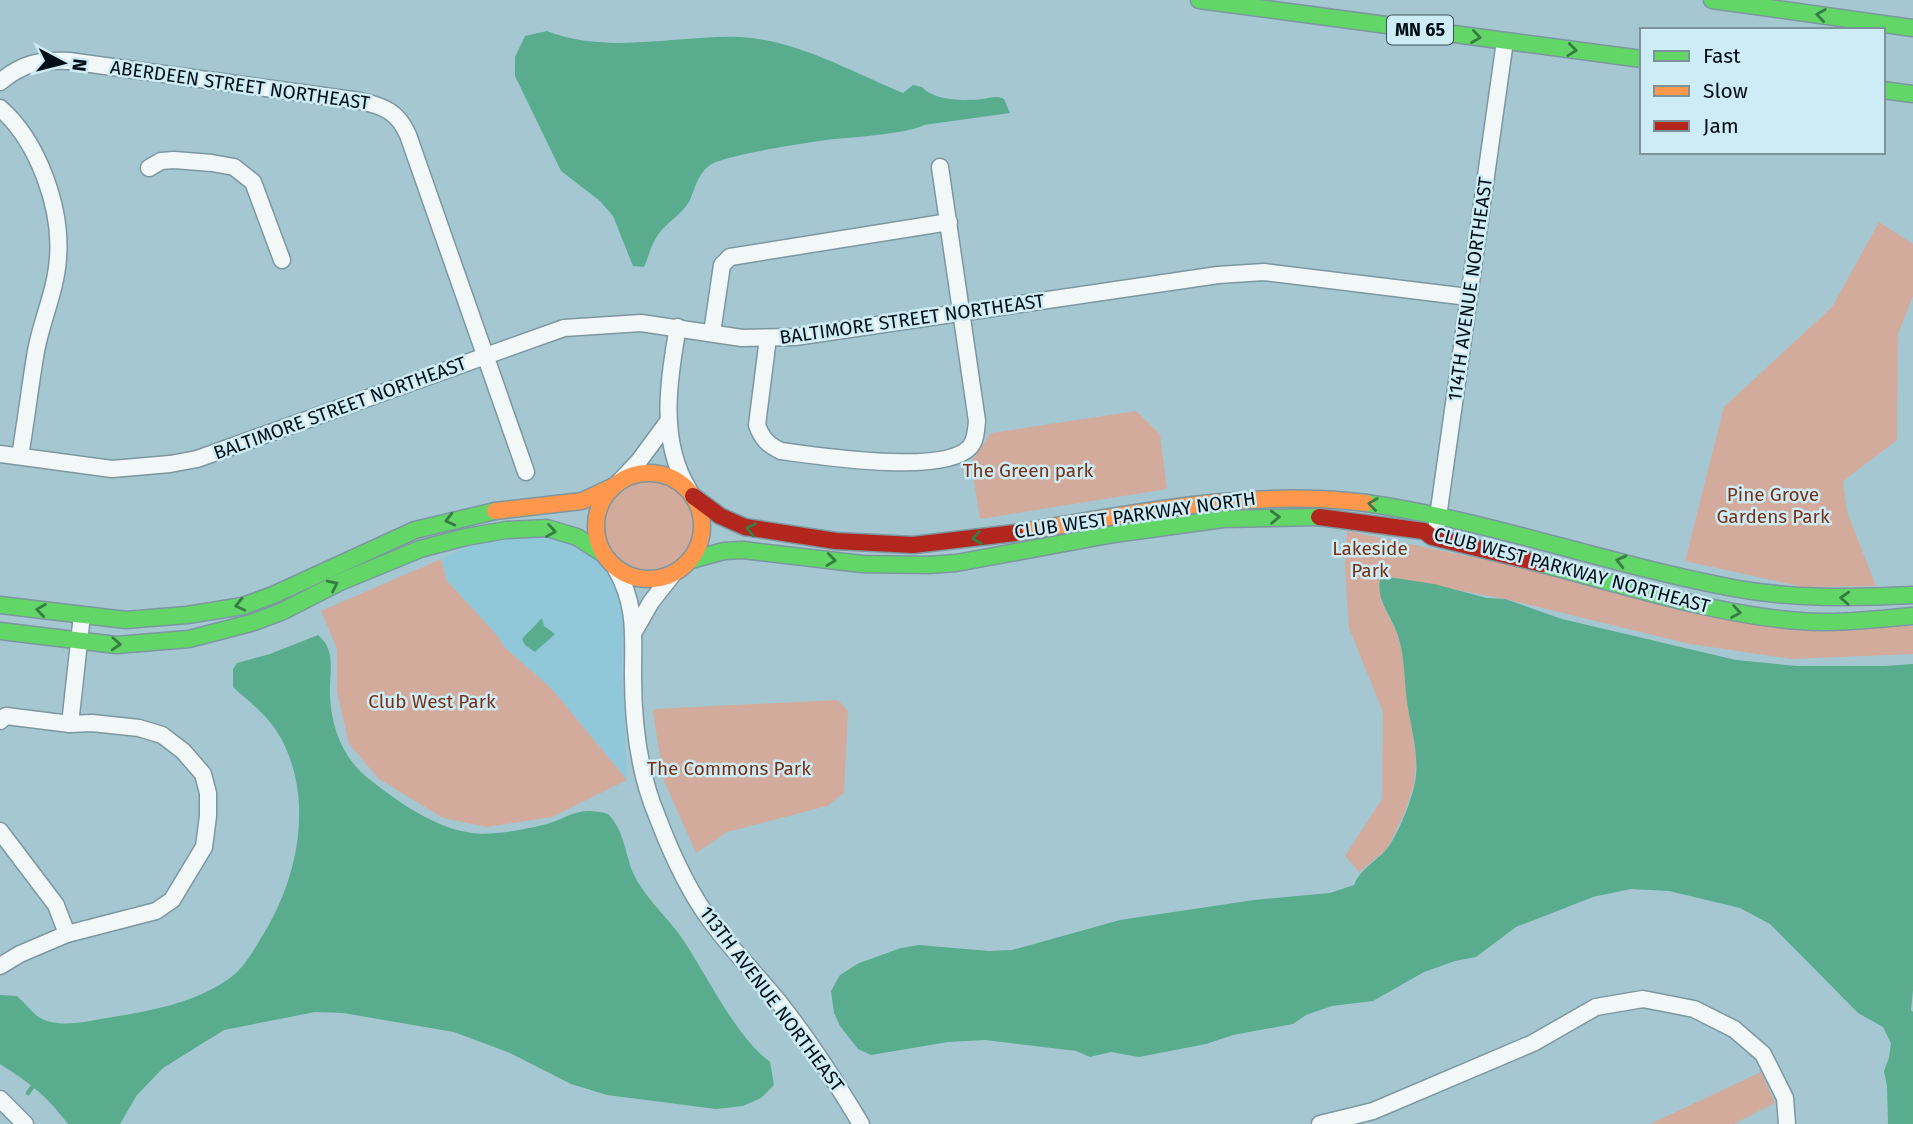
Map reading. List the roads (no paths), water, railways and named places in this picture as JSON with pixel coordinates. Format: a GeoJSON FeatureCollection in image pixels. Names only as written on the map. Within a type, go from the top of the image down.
{"type":"FeatureCollection","features":[{"type":"Feature","properties":{"kind":"main road","name":"MN 65"},"geometry":{"type":"LineString","coordinates":[[1199,0],[1640,59]]}},
{"type":"Feature","properties":{"kind":"main road"},"geometry":{"type":"LineString","coordinates":[[1712,0],[1913,28]]}},
{"type":"Feature","properties":{"kind":"main road"},"geometry":{"type":"LineString","coordinates":[[1885,90],[1913,94]]}},
{"type":"Feature","properties":{"kind":"main road"},"geometry":{"type":"LineString","coordinates":[[0,605],[127,620],[187,615],[243,606],[415,530],[482,513],[582,501],[616,484],[638,473],[657,473],[674,479],[691,493],[700,508],[702,522],[698,548],[691,560],[673,574],[659,579],[644,580],[615,569],[602,553],[595,526],[603,498],[616,484]]}},
{"type":"Feature","properties":{"kind":"main road","name":"CLUB WEST PARKWAY NORTH"},"geometry":{"type":"LineString","coordinates":[[691,493],[713,513],[738,526],[849,542],[897,545],[954,541],[1217,500],[1326,497],[1408,509],[1733,589],[1772,594],[1862,598],[1913,595]]}},
{"type":"Feature","properties":{"kind":"main road","name":"CLUB WEST PARKWAY NORTHEAST"},"geometry":{"type":"LineString","coordinates":[[691,560],[724,551],[743,550],[862,564],[929,565],[956,563],[1114,534],[1223,519],[1323,517],[1424,531],[1432,537],[1730,611],[1800,621],[1856,621],[1913,616]]}},
{"type":"Feature","properties":{"kind":"main road"},"geometry":{"type":"LineString","coordinates":[[0,631],[116,645],[189,639],[281,612],[340,582],[399,557],[485,533],[547,528],[576,537],[602,553]]}},
{"type":"Feature","properties":{"kind":"street","name":"114TH AVENUE NORTHEAST"},"geometry":{"type":"LineString","coordinates":[[1432,537],[1440,517],[1505,41]]}},
{"type":"Feature","properties":{"kind":"street","name":"ABERDEEN STREET NORTHEAST"},"geometry":{"type":"LineString","coordinates":[[0,82],[21,66],[69,61],[360,101],[393,111],[402,121],[408,135],[526,472]]}},
{"type":"Feature","properties":{"kind":"street"},"geometry":{"type":"LineString","coordinates":[[0,108],[15,121],[38,163],[51,194],[58,235],[54,286],[36,352],[20,456]]}},
{"type":"Feature","properties":{"kind":"street"},"geometry":{"type":"LineString","coordinates":[[149,167],[161,161],[174,160],[234,167],[253,182],[282,260]]}},
{"type":"Feature","properties":{"kind":"street"},"geometry":{"type":"LineString","coordinates":[[768,338],[758,425],[761,437],[769,446],[781,451],[857,461],[945,460],[957,456],[969,447],[975,436],[977,421],[940,167]]}},
{"type":"Feature","properties":{"kind":"street"},"geometry":{"type":"LineString","coordinates":[[712,333],[722,265],[730,257],[949,222]]}},
{"type":"Feature","properties":{"kind":"street","name":"BALTIMORE STREET NORTHEAST"},"geometry":{"type":"LineString","coordinates":[[0,453],[112,469],[159,466],[197,459],[564,328],[641,323],[742,338],[795,337],[1218,275],[1264,272],[1468,297]]}},
{"type":"Feature","properties":{"kind":"street"},"geometry":{"type":"LineString","coordinates":[[678,327],[667,423],[675,465],[691,493]]}},
{"type":"Feature","properties":{"kind":"street"},"geometry":{"type":"LineString","coordinates":[[616,484],[639,461],[667,423]]}},
{"type":"Feature","properties":{"kind":"street","name":"113TH AVENUE NORTHEAST"},"geometry":{"type":"LineString","coordinates":[[615,569],[625,584],[635,630],[633,677],[638,747],[656,816],[683,874],[711,923],[779,1003],[839,1087],[861,1124]]}},
{"type":"Feature","properties":{"kind":"street","name":"113TH AVENUE NORTHEAST"},"geometry":{"type":"LineString","coordinates":[[635,630],[651,602],[673,574]]}},
{"type":"Feature","properties":{"kind":"street"},"geometry":{"type":"LineString","coordinates":[[70,724],[82,615]]}},
{"type":"Feature","properties":{"kind":"street"},"geometry":{"type":"LineString","coordinates":[[0,722],[6,716],[70,724],[92,723],[127,727],[162,735],[183,751],[202,774],[208,793],[204,846],[172,900],[156,911],[67,934],[20,954],[0,966]]}},
{"type":"Feature","properties":{"kind":"street"},"geometry":{"type":"LineString","coordinates":[[0,831],[56,905],[67,934]]}},
{"type":"Feature","properties":{"kind":"street"},"geometry":{"type":"LineString","coordinates":[[1320,1124],[1373,1111],[1533,1043],[1595,1007],[1643,999],[1694,1009],[1734,1029],[1763,1054],[1785,1098],[1787,1124]]}},
{"type":"Feature","properties":{"kind":"street"},"geometry":{"type":"LineString","coordinates":[[0,1099],[25,1124]]}},
{"type":"Feature","properties":{"kind":"waterway"},"geometry":{"type":"LineString","coordinates":[[28,1093],[33,1086]]}},
{"type":"Feature","properties":{"kind":"park label","name":"The Green park"},"geometry":{"type":"Point","coordinates":[1028,470]}},
{"type":"Feature","properties":{"kind":"park label","name":"Pine Grove Gardens Park"},"geometry":{"type":"Point","coordinates":[1773,505]}},
{"type":"Feature","properties":{"kind":"park label","name":"Lakeside Park"},"geometry":{"type":"Point","coordinates":[1370,559]}},
{"type":"Feature","properties":{"kind":"park label","name":"Club West Park"},"geometry":{"type":"Point","coordinates":[432,701]}},
{"type":"Feature","properties":{"kind":"park label","name":"The Commons Park"},"geometry":{"type":"Point","coordinates":[729,768]}}]}
